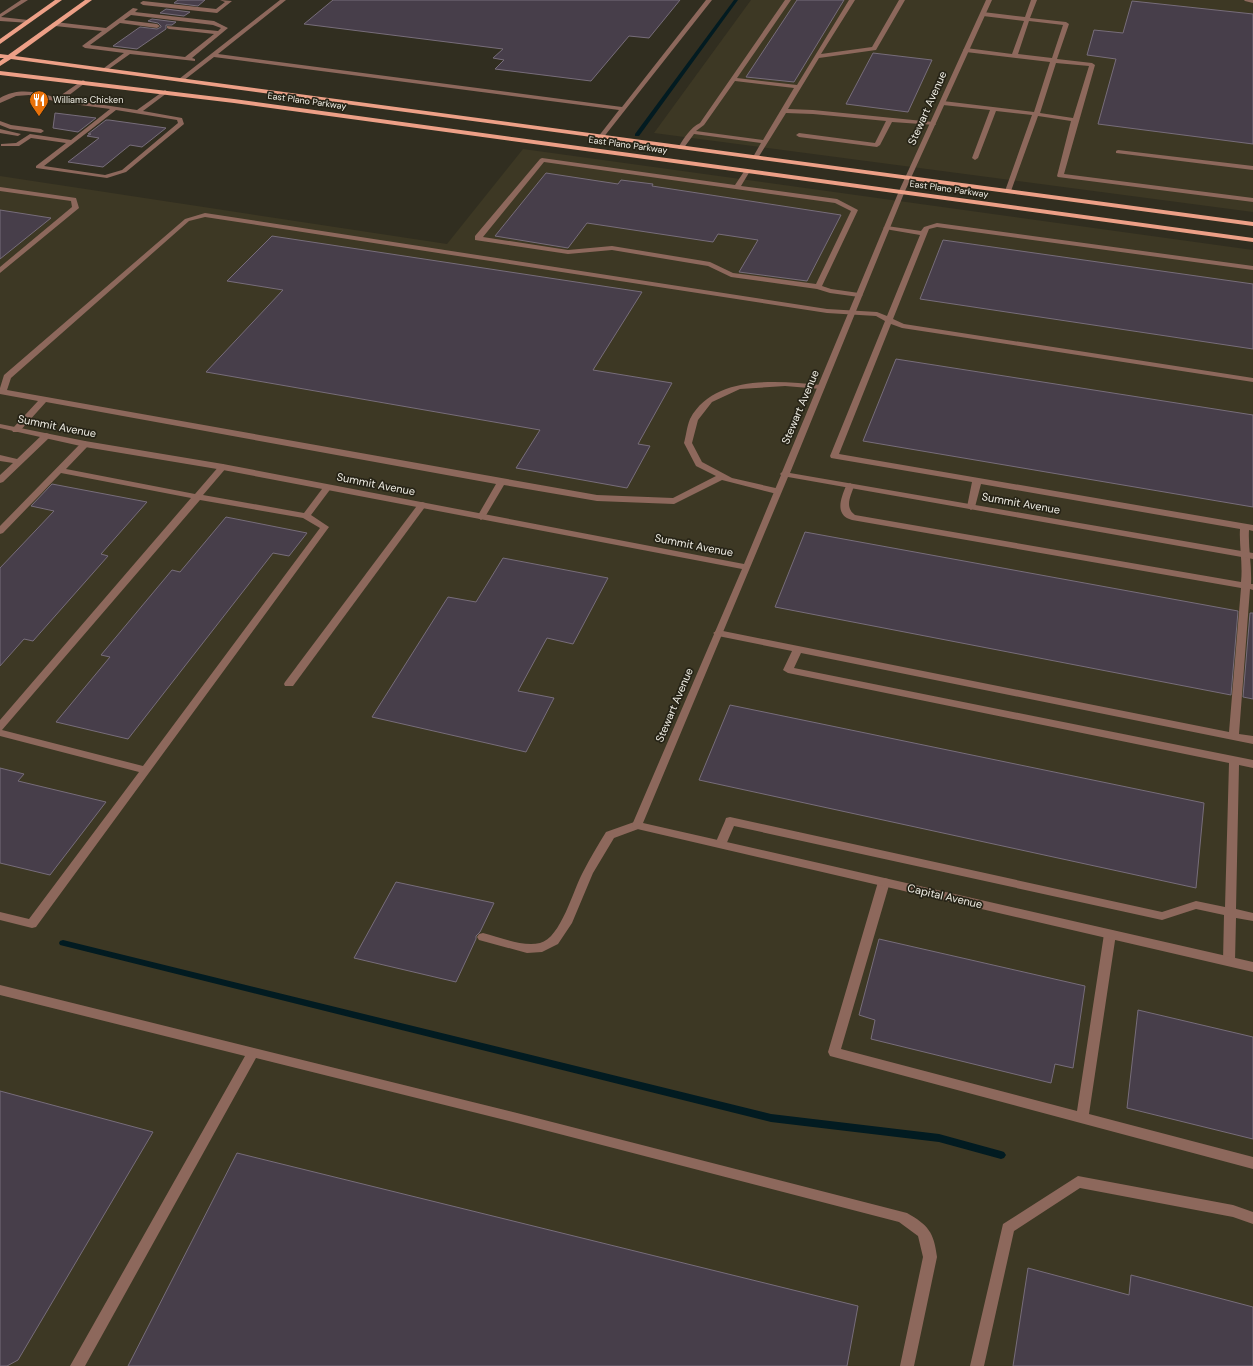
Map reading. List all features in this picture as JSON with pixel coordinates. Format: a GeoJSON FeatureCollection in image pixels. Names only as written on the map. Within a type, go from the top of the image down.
{"type":"FeatureCollection","features":[{"type":"Feature","properties":{"kind":"main road"},"geometry":{"type":"LineString","coordinates":[[0,42],[59,0]]}},
{"type":"Feature","properties":{"kind":"main road"},"geometry":{"type":"LineString","coordinates":[[0,64],[89,0]]}},
{"type":"Feature","properties":{"kind":"main road","name":"East Plano Parkway"},"geometry":{"type":"LineString","coordinates":[[0,56],[106,69],[681,148],[1253,224]]}},
{"type":"Feature","properties":{"kind":"main road","name":"East Plano Parkway"},"geometry":{"type":"LineString","coordinates":[[0,73],[165,92],[902,191],[1253,240]]}},
{"type":"Feature","properties":{"kind":"main road"},"geometry":{"type":"LineString","coordinates":[[165,92],[181,80]]}},
{"type":"Feature","properties":{"kind":"main road"},"geometry":{"type":"LineString","coordinates":[[592,149],[601,137]]}},
{"type":"Feature","properties":{"kind":"main road"},"geometry":{"type":"LineString","coordinates":[[672,160],[681,148]]}},
{"type":"Feature","properties":{"kind":"main road"},"geometry":{"type":"LineString","coordinates":[[747,171],[756,157]]}},
{"type":"Feature","properties":{"kind":"street"},"geometry":{"type":"LineString","coordinates":[[0,18],[25,0]]}},
{"type":"Feature","properties":{"kind":"street"},"geometry":{"type":"LineString","coordinates":[[205,62],[85,46],[144,1],[217,10],[229,1],[223,0]]}},
{"type":"Feature","properties":{"kind":"street"},"geometry":{"type":"LineString","coordinates":[[181,80],[283,0]]}},
{"type":"Feature","properties":{"kind":"street"},"geometry":{"type":"LineString","coordinates":[[601,137],[709,0]]}},
{"type":"Feature","properties":{"kind":"street"},"geometry":{"type":"LineString","coordinates":[[681,148],[695,128],[702,124],[788,0]]}},
{"type":"Feature","properties":{"kind":"street"},"geometry":{"type":"LineString","coordinates":[[756,157],[852,0]]}},
{"type":"Feature","properties":{"kind":"street"},"geometry":{"type":"LineString","coordinates":[[817,56],[874,49],[902,0]]}},
{"type":"Feature","properties":{"kind":"street","name":"Stewart Avenue"},"geometry":{"type":"LineString","coordinates":[[636,825],[747,567],[784,474],[902,191],[989,0]]}},
{"type":"Feature","properties":{"kind":"street"},"geometry":{"type":"LineString","coordinates":[[1014,56],[1034,0]]}},
{"type":"Feature","properties":{"kind":"street"},"geometry":{"type":"LineString","coordinates":[[1247,0],[1253,1]]}},
{"type":"Feature","properties":{"kind":"street"},"geometry":{"type":"LineString","coordinates":[[0,6],[12,8]]}},
{"type":"Feature","properties":{"kind":"street"},"geometry":{"type":"LineString","coordinates":[[983,14],[1066,24],[1008,191]]}},
{"type":"Feature","properties":{"kind":"street"},"geometry":{"type":"LineString","coordinates":[[0,18],[28,22]]}},
{"type":"Feature","properties":{"kind":"street"},"geometry":{"type":"LineString","coordinates":[[122,19],[158,25],[122,19]]}},
{"type":"Feature","properties":{"kind":"street"},"geometry":{"type":"LineString","coordinates":[[122,19],[214,23],[224,28],[186,59]]}},
{"type":"Feature","properties":{"kind":"street"},"geometry":{"type":"LineString","coordinates":[[55,24],[107,30]]}},
{"type":"Feature","properties":{"kind":"street"},"geometry":{"type":"LineString","coordinates":[[219,32],[170,26],[219,32]]}},
{"type":"Feature","properties":{"kind":"street"},"geometry":{"type":"LineString","coordinates":[[966,50],[1092,65],[1060,176],[1253,200]]}},
{"type":"Feature","properties":{"kind":"street"},"geometry":{"type":"LineString","coordinates":[[106,69],[129,52]]}},
{"type":"Feature","properties":{"kind":"street"},"geometry":{"type":"LineString","coordinates":[[213,55],[624,109]]}},
{"type":"Feature","properties":{"kind":"street"},"geometry":{"type":"LineString","coordinates":[[734,79],[799,87]]}},
{"type":"Feature","properties":{"kind":"street"},"geometry":{"type":"LineString","coordinates":[[58,100],[83,82]]}},
{"type":"Feature","properties":{"kind":"street"},"geometry":{"type":"LineString","coordinates":[[138,112],[165,92]]}},
{"type":"Feature","properties":{"kind":"street"},"geometry":{"type":"LineString","coordinates":[[0,101],[10,94],[24,93],[58,100],[115,108],[180,119],[181,124],[124,171],[105,177],[38,167],[115,108]]}},
{"type":"Feature","properties":{"kind":"street"},"geometry":{"type":"LineString","coordinates":[[942,103],[1075,120]]}},
{"type":"Feature","properties":{"kind":"street"},"geometry":{"type":"LineString","coordinates":[[975,158],[994,109]]}},
{"type":"Feature","properties":{"kind":"street"},"geometry":{"type":"LineString","coordinates":[[784,111],[813,112],[933,124]]}},
{"type":"Feature","properties":{"kind":"street"},"geometry":{"type":"LineString","coordinates":[[799,136],[877,145],[890,120]]}},
{"type":"Feature","properties":{"kind":"street"},"geometry":{"type":"LineString","coordinates":[[0,123],[10,127],[45,132],[40,137]]}},
{"type":"Feature","properties":{"kind":"street"},"geometry":{"type":"LineString","coordinates":[[0,131],[72,142]]}},
{"type":"Feature","properties":{"kind":"street"},"geometry":{"type":"LineString","coordinates":[[692,132],[765,142]]}},
{"type":"Feature","properties":{"kind":"street"},"geometry":{"type":"LineString","coordinates":[[1,146],[18,145],[30,136]]}},
{"type":"Feature","properties":{"kind":"street"},"geometry":{"type":"LineString","coordinates":[[1118,152],[1253,168]]}},
{"type":"Feature","properties":{"kind":"street"},"geometry":{"type":"LineString","coordinates":[[818,287],[854,210],[837,201],[542,160],[478,238],[568,252],[612,248],[710,264],[731,275],[818,287],[830,291],[859,296]]}},
{"type":"Feature","properties":{"kind":"street"},"geometry":{"type":"LineString","coordinates":[[737,187],[747,171]]}},
{"type":"Feature","properties":{"kind":"street"},"geometry":{"type":"LineString","coordinates":[[0,188],[74,199],[76,208],[0,271]]}},
{"type":"Feature","properties":{"kind":"street"},"geometry":{"type":"LineString","coordinates":[[723,476],[674,501],[597,498],[3,392],[7,377],[187,220],[205,216],[827,311],[877,314],[902,326],[1253,380]]}},
{"type":"Feature","properties":{"kind":"street"},"geometry":{"type":"LineString","coordinates":[[1234,736],[1249,587],[1247,569],[1249,556],[1249,528],[834,456],[926,228],[937,225],[1253,268]]}},
{"type":"Feature","properties":{"kind":"street"},"geometry":{"type":"LineString","coordinates":[[887,228],[924,233]]}},
{"type":"Feature","properties":{"kind":"street"},"geometry":{"type":"LineString","coordinates":[[778,491],[729,480],[699,464],[688,443],[694,420],[709,400],[739,387],[785,384],[821,387]]}},
{"type":"Feature","properties":{"kind":"street"},"geometry":{"type":"LineString","coordinates":[[16,430],[44,399]]}},
{"type":"Feature","properties":{"kind":"street","name":"Summit Avenue"},"geometry":{"type":"LineString","coordinates":[[0,426],[85,444],[223,467],[747,567]]}},
{"type":"Feature","properties":{"kind":"street"},"geometry":{"type":"LineString","coordinates":[[0,480],[46,436]]}},
{"type":"Feature","properties":{"kind":"street"},"geometry":{"type":"LineString","coordinates":[[0,531],[85,444]]}},
{"type":"Feature","properties":{"kind":"street"},"geometry":{"type":"LineString","coordinates":[[0,458],[19,462]]}},
{"type":"Feature","properties":{"kind":"street"},"geometry":{"type":"LineString","coordinates":[[0,727],[223,467]]}},
{"type":"Feature","properties":{"kind":"street"},"geometry":{"type":"LineString","coordinates":[[0,916],[32,924],[325,526],[306,516],[58,470]]}},
{"type":"Feature","properties":{"kind":"street","name":"Summit Avenue"},"geometry":{"type":"LineString","coordinates":[[784,474],[1249,556]]}},
{"type":"Feature","properties":{"kind":"street"},"geometry":{"type":"LineString","coordinates":[[971,507],[977,480]]}},
{"type":"Feature","properties":{"kind":"street"},"geometry":{"type":"LineString","coordinates":[[481,516],[501,482]]}},
{"type":"Feature","properties":{"kind":"street"},"geometry":{"type":"LineString","coordinates":[[850,486],[843,507],[846,514],[852,518],[1249,587]]}},
{"type":"Feature","properties":{"kind":"street"},"geometry":{"type":"LineString","coordinates":[[306,516],[328,487]]}},
{"type":"Feature","properties":{"kind":"street"},"geometry":{"type":"LineString","coordinates":[[289,684],[422,505]]}},
{"type":"Feature","properties":{"kind":"street"},"geometry":{"type":"LineString","coordinates":[[718,633],[1253,740]]}},
{"type":"Feature","properties":{"kind":"street"},"geometry":{"type":"LineString","coordinates":[[798,649],[788,670],[1253,764]]}},
{"type":"Feature","properties":{"kind":"street"},"geometry":{"type":"LineString","coordinates":[[0,733],[146,770]]}},
{"type":"Feature","properties":{"kind":"street"},"geometry":{"type":"LineString","coordinates":[[1229,961],[1234,760]]}},
{"type":"Feature","properties":{"kind":"street"},"geometry":{"type":"LineString","coordinates":[[721,844],[730,821],[1162,916],[1196,905],[1253,917]]}},
{"type":"Feature","properties":{"kind":"street"},"geometry":{"type":"LineString","coordinates":[[482,937],[527,948],[542,947],[554,941],[566,923],[588,873],[610,835],[636,825]]}},
{"type":"Feature","properties":{"kind":"street","name":"Capital Avenue"},"geometry":{"type":"LineString","coordinates":[[636,825],[1253,966]]}},
{"type":"Feature","properties":{"kind":"street"},"geometry":{"type":"LineString","coordinates":[[884,882],[834,1052],[1253,1163]]}},
{"type":"Feature","properties":{"kind":"street"},"geometry":{"type":"LineString","coordinates":[[1082,1118],[1110,934]]}},
{"type":"Feature","properties":{"kind":"street"},"geometry":{"type":"LineString","coordinates":[[0,990],[517,1118],[902,1217],[923,1230],[928,1240],[930,1257],[907,1366]]}},
{"type":"Feature","properties":{"kind":"street"},"geometry":{"type":"LineString","coordinates":[[77,1366],[253,1052]]}},
{"type":"Feature","properties":{"kind":"street"},"geometry":{"type":"LineString","coordinates":[[978,1366],[1008,1228],[1078,1182],[1233,1211],[1253,1218]]}},
{"type":"Feature","properties":{"kind":"shaded area"},"geometry":{"type":"Polygon","coordinates":[[[751,0],[1253,0],[1253,212],[654,133],[751,0]]]}},
{"type":"Feature","properties":{"kind":"shaded area"},"geometry":{"type":"Polygon","coordinates":[[[523,149],[1253,250],[1253,1366],[0,1366],[0,176],[447,244],[523,149]]]}},
{"type":"Feature","properties":{"kind":"building"},"geometry":{"type":"Polygon","coordinates":[[[178,0],[205,0],[198,6],[174,3],[178,0]]]}},
{"type":"Feature","properties":{"kind":"building"},"geometry":{"type":"Polygon","coordinates":[[[333,0],[680,0],[649,38],[629,36],[591,81],[495,69],[504,60],[493,58],[503,49],[304,24],[333,0]]]}},
{"type":"Feature","properties":{"kind":"building"},"geometry":{"type":"Polygon","coordinates":[[[797,0],[844,0],[794,82],[746,77],[797,0]]]}},
{"type":"Feature","properties":{"kind":"building"},"geometry":{"type":"Polygon","coordinates":[[[1132,1],[1253,14],[1253,144],[1098,124],[1116,59],[1087,55],[1094,30],[1123,33],[1132,1]]]}},
{"type":"Feature","properties":{"kind":"building"},"geometry":{"type":"Polygon","coordinates":[[[166,9],[190,12],[184,16],[160,13],[166,9]]]}},
{"type":"Feature","properties":{"kind":"building"},"geometry":{"type":"Polygon","coordinates":[[[152,19],[176,22],[172,25],[166,25],[166,29],[137,49],[113,46],[140,27],[157,29],[161,27],[158,23],[148,21],[152,19]]]}},
{"type":"Feature","properties":{"kind":"building"},"geometry":{"type":"Polygon","coordinates":[[[873,53],[932,60],[908,112],[846,104],[873,53]]]}},
{"type":"Feature","properties":{"kind":"building"},"geometry":{"type":"Polygon","coordinates":[[[55,113],[96,118],[78,132],[53,128],[55,113]]]}},
{"type":"Feature","properties":{"kind":"building"},"geometry":{"type":"Polygon","coordinates":[[[106,120],[166,128],[142,147],[130,145],[103,167],[68,162],[99,138],[87,136],[106,120]]]}},
{"type":"Feature","properties":{"kind":"building"},"geometry":{"type":"Polygon","coordinates":[[[546,173],[618,184],[621,180],[653,184],[652,186],[841,215],[807,281],[739,272],[758,240],[718,234],[713,242],[587,223],[568,248],[495,236],[546,173]]]}},
{"type":"Feature","properties":{"kind":"building"},"geometry":{"type":"Polygon","coordinates":[[[0,210],[51,218],[0,259],[0,210]]]}},
{"type":"Feature","properties":{"kind":"building"},"geometry":{"type":"Polygon","coordinates":[[[272,236],[642,292],[593,370],[672,383],[638,444],[650,446],[627,488],[516,468],[540,430],[206,372],[283,290],[227,281],[272,236]]]}},
{"type":"Feature","properties":{"kind":"building"},"geometry":{"type":"Polygon","coordinates":[[[943,240],[1253,284],[1253,349],[920,299],[943,240]]]}},
{"type":"Feature","properties":{"kind":"building"},"geometry":{"type":"Polygon","coordinates":[[[896,359],[1253,415],[1253,507],[863,441],[896,359]]]}},
{"type":"Feature","properties":{"kind":"building"},"geometry":{"type":"Polygon","coordinates":[[[52,484],[147,502],[101,554],[108,556],[33,641],[24,639],[0,666],[0,568],[54,511],[31,506],[52,484]]]}},
{"type":"Feature","properties":{"kind":"building"},"geometry":{"type":"Polygon","coordinates":[[[226,517],[307,533],[289,556],[273,553],[128,739],[56,722],[110,657],[101,655],[172,570],[180,572],[226,517]]]}},
{"type":"Feature","properties":{"kind":"building"},"geometry":{"type":"Polygon","coordinates":[[[805,532],[1238,611],[1231,695],[775,607],[805,532]]]}},
{"type":"Feature","properties":{"kind":"building"},"geometry":{"type":"Polygon","coordinates":[[[503,558],[608,578],[573,644],[547,638],[518,691],[554,698],[526,752],[372,717],[448,597],[476,602],[503,558]]]}},
{"type":"Feature","properties":{"kind":"building"},"geometry":{"type":"Polygon","coordinates":[[[1250,613],[1253,613],[1253,699],[1243,697],[1250,613]]]}},
{"type":"Feature","properties":{"kind":"building"},"geometry":{"type":"Polygon","coordinates":[[[730,705],[1204,803],[1196,888],[699,780],[730,705]]]}},
{"type":"Feature","properties":{"kind":"building"},"geometry":{"type":"Polygon","coordinates":[[[0,768],[24,774],[18,781],[106,802],[50,875],[0,863],[0,768]]]}},
{"type":"Feature","properties":{"kind":"building"},"geometry":{"type":"Polygon","coordinates":[[[396,882],[494,903],[480,932],[476,936],[456,982],[354,958],[396,882]]]}},
{"type":"Feature","properties":{"kind":"building"},"geometry":{"type":"Polygon","coordinates":[[[879,939],[1085,986],[1073,1068],[1055,1064],[1051,1083],[871,1039],[875,1020],[859,1015],[879,939]]]}},
{"type":"Feature","properties":{"kind":"building"},"geometry":{"type":"Polygon","coordinates":[[[1138,1010],[1253,1037],[1253,1139],[1127,1108],[1138,1010]]]}},
{"type":"Feature","properties":{"kind":"building"},"geometry":{"type":"Polygon","coordinates":[[[0,1091],[153,1132],[18,1360],[7,1366],[0,1366],[0,1091]]]}},
{"type":"Feature","properties":{"kind":"building"},"geometry":{"type":"Polygon","coordinates":[[[237,1153],[858,1306],[847,1366],[128,1366],[237,1153]]]}},
{"type":"Feature","properties":{"kind":"building"},"geometry":{"type":"Polygon","coordinates":[[[1028,1268],[1129,1295],[1131,1275],[1253,1307],[1253,1366],[1013,1366],[1028,1268]]]}},
{"type":"Feature","properties":{"kind":"waterway"},"geometry":{"type":"LineString","coordinates":[[637,135],[736,0]]}},
{"type":"Feature","properties":{"kind":"waterway"},"geometry":{"type":"LineString","coordinates":[[63,943],[771,1118],[939,1138],[1001,1155]]}},
{"type":"Feature","properties":{"kind":"place","name":"Williams Chicken"},"geometry":{"type":"Point","coordinates":[39,117]}}]}
